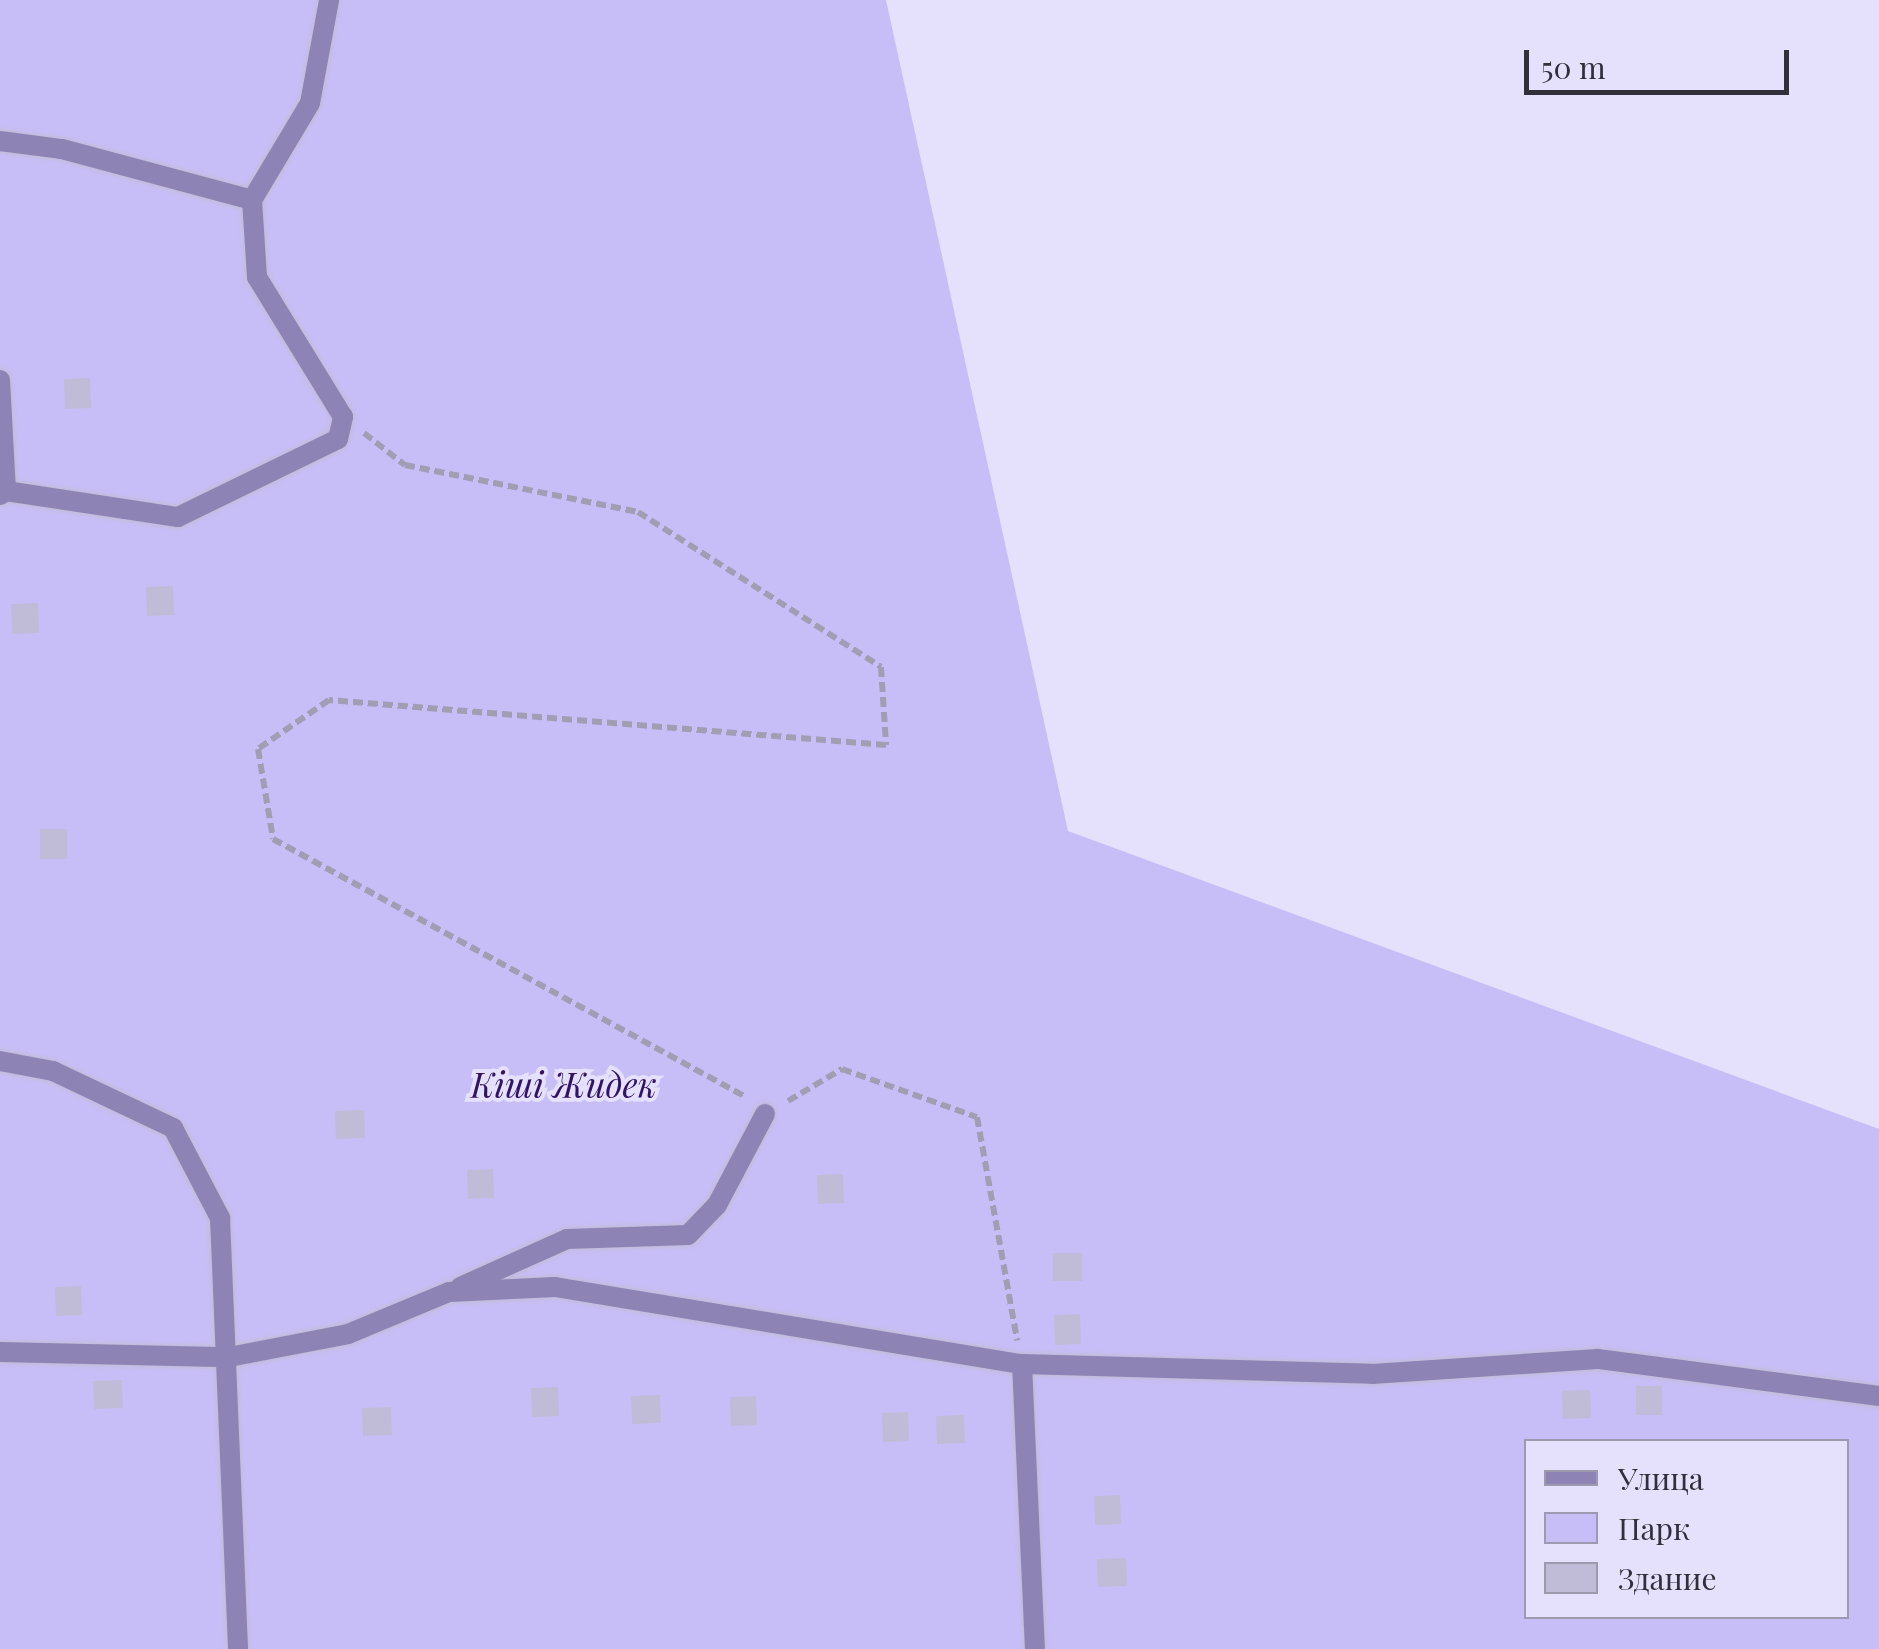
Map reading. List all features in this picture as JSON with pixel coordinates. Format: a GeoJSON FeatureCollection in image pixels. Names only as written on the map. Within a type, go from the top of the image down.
{"type":"FeatureCollection","features":[{"type":"Feature","properties":{"kind":"street"},"geometry":{"type":"LineString","coordinates":[[0,380],[3,493],[178,517],[338,439],[343,417],[257,278],[252,200],[310,103],[329,0]]}},
{"type":"Feature","properties":{"kind":"street"},"geometry":{"type":"LineString","coordinates":[[0,141],[62,149],[252,200]]}},
{"type":"Feature","properties":{"kind":"street"},"geometry":{"type":"LineString","coordinates":[[0,1061],[53,1071],[174,1128],[220,1218],[229,1357],[238,1649]]}},
{"type":"Feature","properties":{"kind":"street"},"geometry":{"type":"LineString","coordinates":[[0,1352],[229,1357],[348,1334],[567,1240],[688,1235],[718,1205],[765,1114]]}},
{"type":"Feature","properties":{"kind":"street"},"geometry":{"type":"LineString","coordinates":[[449,1292],[555,1287],[1022,1364],[1372,1374],[1598,1359],[1879,1396]]}},
{"type":"Feature","properties":{"kind":"street"},"geometry":{"type":"LineString","coordinates":[[1022,1364],[1035,1649]]}},
{"type":"Feature","properties":{"kind":"path"},"geometry":{"type":"LineString","coordinates":[[343,417],[405,465],[638,512],[881,666],[886,745],[329,700],[258,749],[273,839],[736,1088],[765,1114],[842,1070],[977,1117],[1022,1364]]}},
{"type":"Feature","properties":{"kind":"green space","name":"Кіші Жидек"},"geometry":{"type":"Polygon","coordinates":[[[0,0],[886,0],[1068,831],[1879,1129],[1879,1649],[0,1649],[0,0]]]}},
{"type":"Feature","properties":{"kind":"building"},"geometry":{"type":"Polygon","coordinates":[[[90,378],[91,408],[65,409],[64,379],[90,378]]]}},
{"type":"Feature","properties":{"kind":"building"},"geometry":{"type":"Polygon","coordinates":[[[173,586],[174,615],[147,616],[146,587],[173,586]]]}},
{"type":"Feature","properties":{"kind":"building"},"geometry":{"type":"Polygon","coordinates":[[[38,603],[39,633],[12,634],[11,604],[38,603]]]}},
{"type":"Feature","properties":{"kind":"building"},"geometry":{"type":"Polygon","coordinates":[[[40,829],[67,829],[67,859],[40,859],[40,829]]]}},
{"type":"Feature","properties":{"kind":"building"},"geometry":{"type":"Polygon","coordinates":[[[364,1110],[365,1138],[336,1139],[335,1111],[364,1110]]]}},
{"type":"Feature","properties":{"kind":"building"},"geometry":{"type":"Polygon","coordinates":[[[493,1169],[494,1198],[468,1199],[467,1170],[493,1169]]]}},
{"type":"Feature","properties":{"kind":"building"},"geometry":{"type":"Polygon","coordinates":[[[843,1174],[844,1203],[818,1204],[817,1175],[843,1174]]]}},
{"type":"Feature","properties":{"kind":"building"},"geometry":{"type":"Polygon","coordinates":[[[1053,1253],[1082,1253],[1082,1281],[1053,1281],[1053,1253]]]}},
{"type":"Feature","properties":{"kind":"building"},"geometry":{"type":"Polygon","coordinates":[[[81,1286],[82,1315],[56,1316],[55,1287],[81,1286]]]}},
{"type":"Feature","properties":{"kind":"building"},"geometry":{"type":"Polygon","coordinates":[[[1080,1314],[1081,1344],[1055,1345],[1054,1315],[1080,1314]]]}},
{"type":"Feature","properties":{"kind":"building"},"geometry":{"type":"Polygon","coordinates":[[[122,1380],[123,1408],[94,1409],[93,1381],[122,1380]]]}},
{"type":"Feature","properties":{"kind":"building"},"geometry":{"type":"Polygon","coordinates":[[[1636,1386],[1662,1386],[1662,1415],[1636,1415],[1636,1386]]]}},
{"type":"Feature","properties":{"kind":"building"},"geometry":{"type":"Polygon","coordinates":[[[558,1387],[559,1416],[532,1417],[531,1388],[558,1387]]]}},
{"type":"Feature","properties":{"kind":"building"},"geometry":{"type":"Polygon","coordinates":[[[1590,1390],[1591,1418],[1563,1419],[1562,1391],[1590,1390]]]}},
{"type":"Feature","properties":{"kind":"building"},"geometry":{"type":"Polygon","coordinates":[[[660,1395],[661,1423],[632,1424],[631,1396],[660,1395]]]}},
{"type":"Feature","properties":{"kind":"building"},"geometry":{"type":"Polygon","coordinates":[[[756,1396],[757,1425],[731,1426],[730,1397],[756,1396]]]}},
{"type":"Feature","properties":{"kind":"building"},"geometry":{"type":"Polygon","coordinates":[[[391,1407],[392,1435],[363,1436],[362,1408],[391,1407]]]}},
{"type":"Feature","properties":{"kind":"building"},"geometry":{"type":"Polygon","coordinates":[[[908,1412],[909,1441],[883,1442],[882,1413],[908,1412]]]}},
{"type":"Feature","properties":{"kind":"building"},"geometry":{"type":"Polygon","coordinates":[[[964,1415],[965,1443],[937,1444],[936,1416],[964,1415]]]}},
{"type":"Feature","properties":{"kind":"building"},"geometry":{"type":"Polygon","coordinates":[[[1120,1495],[1121,1524],[1095,1525],[1094,1496],[1120,1495]]]}},
{"type":"Feature","properties":{"kind":"building"},"geometry":{"type":"Polygon","coordinates":[[[1126,1558],[1127,1586],[1098,1587],[1097,1559],[1126,1558]]]}}]}
